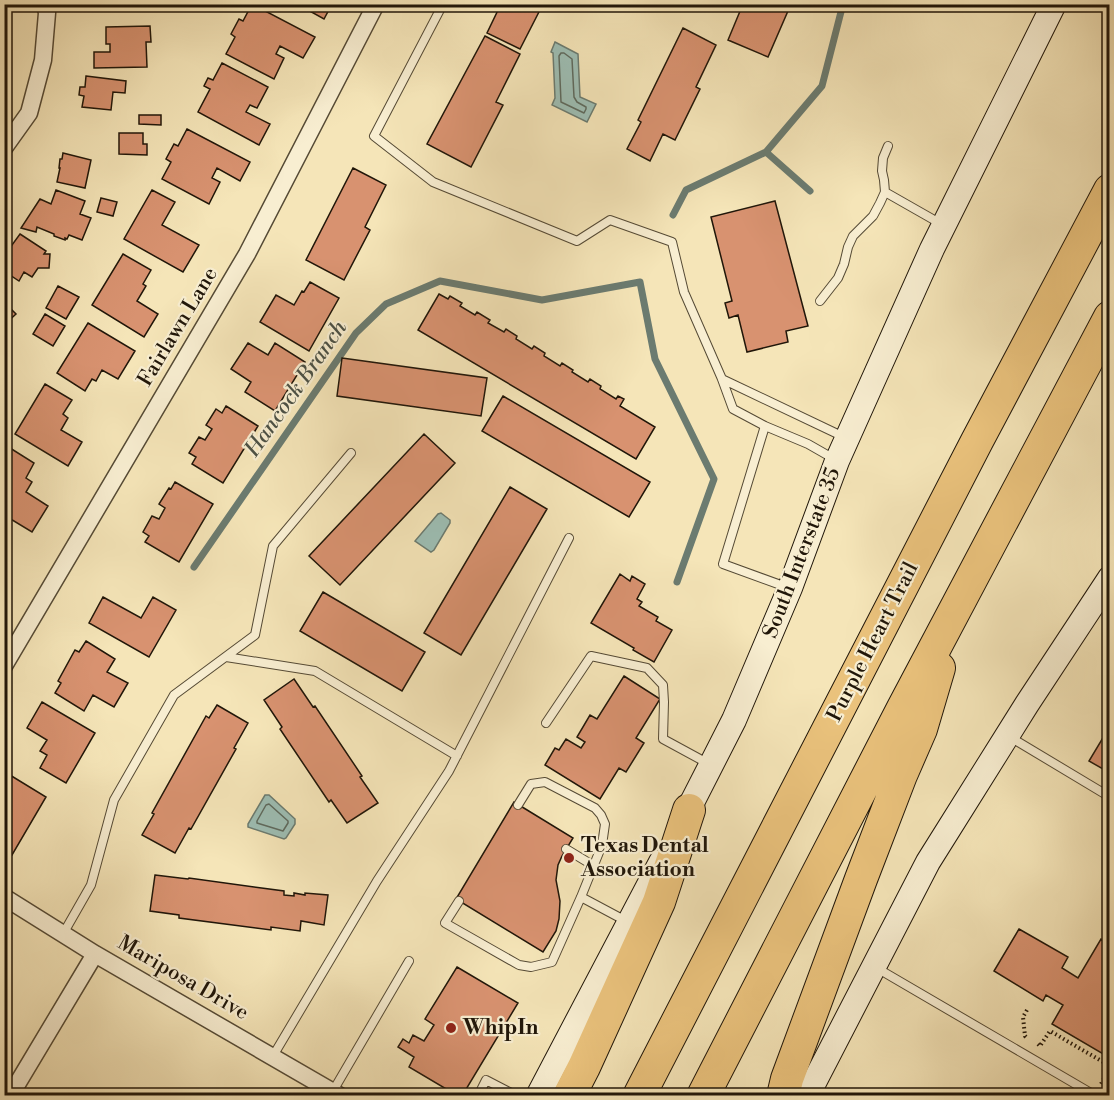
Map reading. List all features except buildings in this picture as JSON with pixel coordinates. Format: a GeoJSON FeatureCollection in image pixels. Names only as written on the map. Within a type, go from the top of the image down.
{"type":"FeatureCollection","features":[{"type":"Feature","properties":{"kind":"highway","name":"Purple Heart Trail"},"geometry":{"type":"LineString","coordinates":[[639,1095],[977,441],[1110,190]]}},
{"type":"Feature","properties":{"kind":"highway"},"geometry":{"type":"LineString","coordinates":[[703,1095],[962,596],[1110,317]]}},
{"type":"Feature","properties":{"kind":"highway"},"geometry":{"type":"LineString","coordinates":[[783,1095],[836,945],[921,729],[962,596]]}},
{"type":"Feature","properties":{"kind":"highway"},"geometry":{"type":"LineString","coordinates":[[569,1095],[659,902],[688,810]]}},
{"type":"Feature","properties":{"kind":"main road","name":"South Interstate 35"},"geometry":{"type":"LineString","coordinates":[[538,1095],[712,766],[734,720],[790,588],[847,438],[944,225],[1054,4]]}},
{"type":"Feature","properties":{"kind":"main road"},"geometry":{"type":"LineString","coordinates":[[807,1095],[928,862],[1007,735],[1110,578]]}},
{"type":"Feature","properties":{"kind":"street"},"geometry":{"type":"LineString","coordinates":[[4,148],[29,113],[43,60],[47,13],[45,4]]}},
{"type":"Feature","properties":{"kind":"street","name":"Fairlawn Lane"},"geometry":{"type":"LineString","coordinates":[[4,666],[247,254],[376,4]]}},
{"type":"Feature","properties":{"kind":"street","name":"Mariposa Drive"},"geometry":{"type":"LineString","coordinates":[[4,897],[95,954],[337,1093]]}},
{"type":"Feature","properties":{"kind":"street"},"geometry":{"type":"LineString","coordinates":[[10,1095],[95,954]]}},
{"type":"Feature","properties":{"kind":"lane"},"geometry":{"type":"LineString","coordinates":[[442,4],[374,136],[433,182],[577,241],[610,220],[672,242],[684,292],[733,409],[837,461]]}},
{"type":"Feature","properties":{"kind":"lane"},"geometry":{"type":"LineString","coordinates":[[820,301],[838,278],[853,236],[873,216],[885,192],[882,171],[883,158],[888,146]]}},
{"type":"Feature","properties":{"kind":"lane"},"geometry":{"type":"LineString","coordinates":[[885,192],[944,225]]}},
{"type":"Feature","properties":{"kind":"lane"},"geometry":{"type":"LineString","coordinates":[[722,379],[847,438]]}},
{"type":"Feature","properties":{"kind":"lane"},"geometry":{"type":"LineString","coordinates":[[765,426],[723,564],[790,588]]}},
{"type":"Feature","properties":{"kind":"lane"},"geometry":{"type":"LineString","coordinates":[[63,934],[91,885],[114,800],[174,695],[255,635],[273,546],[351,453]]}},
{"type":"Feature","properties":{"kind":"lane"},"geometry":{"type":"LineString","coordinates":[[273,1056],[377,881],[449,771],[569,538]]}},
{"type":"Feature","properties":{"kind":"lane"},"geometry":{"type":"LineString","coordinates":[[546,723],[591,656],[647,668],[663,684],[663,740],[712,766]]}},
{"type":"Feature","properties":{"kind":"lane"},"geometry":{"type":"LineString","coordinates":[[226,657],[315,671],[457,756]]}},
{"type":"Feature","properties":{"kind":"lane"},"geometry":{"type":"LineString","coordinates":[[1007,735],[1110,797]]}},
{"type":"Feature","properties":{"kind":"lane"},"geometry":{"type":"LineString","coordinates":[[459,901],[445,923],[519,965],[531,967],[552,962],[594,866],[602,845],[605,824],[602,814],[595,808],[545,782],[531,784],[518,805]]}},
{"type":"Feature","properties":{"kind":"lane"},"geometry":{"type":"LineString","coordinates":[[566,849],[594,866]]}},
{"type":"Feature","properties":{"kind":"lane"},"geometry":{"type":"LineString","coordinates":[[581,897],[629,923]]}},
{"type":"Feature","properties":{"kind":"lane"},"geometry":{"type":"LineString","coordinates":[[337,1093],[409,961]]}},
{"type":"Feature","properties":{"kind":"lane"},"geometry":{"type":"LineString","coordinates":[[874,967],[1096,1095]]}},
{"type":"Feature","properties":{"kind":"lane"},"geometry":{"type":"LineString","coordinates":[[478,1095],[486,1080],[517,1095]]}},
{"type":"Feature","properties":{"kind":"path"},"geometry":{"type":"LineString","coordinates":[[1027,1011],[1023,1017],[1025,1036],[1040,1046],[1050,1031],[1110,1066]]}},
{"type":"Feature","properties":{"kind":"water"},"geometry":{"type":"Polygon","coordinates":[[[555,42],[578,54],[580,97],[596,104],[587,122],[552,105],[555,98],[553,53],[551,52],[555,42]]]}},
{"type":"Feature","properties":{"kind":"water"},"geometry":{"type":"Polygon","coordinates":[[[441,513],[450,520],[450,523],[431,552],[415,541],[441,513]]]}},
{"type":"Feature","properties":{"kind":"water"},"geometry":{"type":"Polygon","coordinates":[[[265,795],[269,795],[295,819],[295,824],[284,839],[248,827],[265,795]]]}},
{"type":"Feature","properties":{"kind":"waterway"},"geometry":{"type":"LineString","coordinates":[[673,215],[686,190],[766,152],[822,86],[843,4]]}},
{"type":"Feature","properties":{"kind":"waterway"},"geometry":{"type":"LineString","coordinates":[[766,152],[810,191]]}},
{"type":"Feature","properties":{"kind":"waterway","name":"Hancock Branch"},"geometry":{"type":"LineString","coordinates":[[194,567],[356,333],[386,304],[440,281],[542,300],[640,282],[655,359],[714,479],[677,582]]}},
{"type":"Feature","properties":{"kind":"place","name":"Texas Dental Association"},"geometry":{"type":"Point","coordinates":[569,858]}},
{"type":"Feature","properties":{"kind":"place","name":"WhipIn"},"geometry":{"type":"Point","coordinates":[451,1028]}}]}
